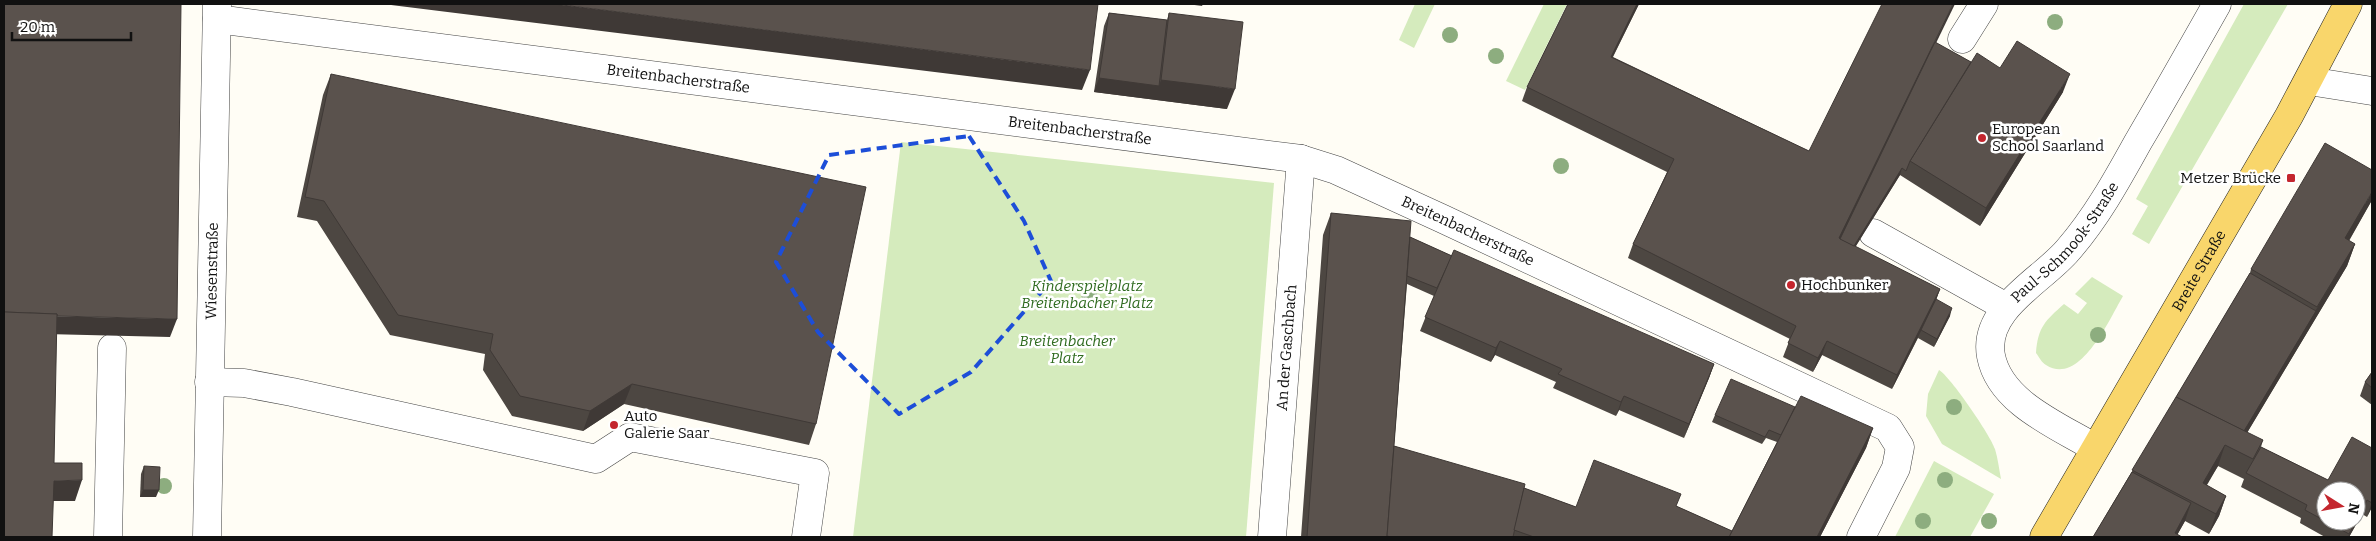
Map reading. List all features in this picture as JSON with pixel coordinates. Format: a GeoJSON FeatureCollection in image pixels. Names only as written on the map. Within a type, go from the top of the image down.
{"type":"FeatureCollection","features":[{"type":"Feature","properties":{"kind":"main road","name":"Breite Straße"},"geometry":{"type":"LineString","coordinates":[[2044,537],[2309,80],[2348,4]]}},
{"type":"Feature","properties":{"kind":"street"},"geometry":{"type":"LineString","coordinates":[[1962,40],[1984,4]]}},
{"type":"Feature","properties":{"kind":"street","name":"Paul-Schmook-Straße"},"geometry":{"type":"LineString","coordinates":[[2096,448],[2022,403],[2000,380],[1990,355],[1993,333],[2006,307],[2061,258],[2093,219],[2217,4]]}},
{"type":"Feature","properties":{"kind":"street","name":"Breitenbacherstraße"},"geometry":{"type":"LineString","coordinates":[[217,11],[1301,159],[1336,170],[1888,428],[1900,447],[1896,468],[1861,537]]}},
{"type":"Feature","properties":{"kind":"street","name":"Wiesenstraße"},"geometry":{"type":"LineString","coordinates":[[207,537],[217,11]]}},
{"type":"Feature","properties":{"kind":"street"},"geometry":{"type":"LineString","coordinates":[[2309,80],[2372,91]]}},
{"type":"Feature","properties":{"kind":"street","name":"An der Gaschbach"},"geometry":{"type":"LineString","coordinates":[[1272,537],[1301,159]]}},
{"type":"Feature","properties":{"kind":"street"},"geometry":{"type":"LineString","coordinates":[[1873,233],[2006,307]]}},
{"type":"Feature","properties":{"kind":"street"},"geometry":{"type":"LineString","coordinates":[[108,537],[112,348]]}},
{"type":"Feature","properties":{"kind":"street"},"geometry":{"type":"LineString","coordinates":[[209,382],[244,383],[292,392],[596,459],[630,437],[815,473],[806,537]]}},
{"type":"Feature","properties":{"kind":"highlighted area"},"geometry":{"type":"Polygon","coordinates":[[[969,136],[1024,221],[1051,281],[971,372],[899,414],[818,332],[776,262],[829,155],[969,136]]]}},
{"type":"Feature","properties":{"kind":"green space"},"geometry":{"type":"Polygon","coordinates":[[[1415,4],[1435,4],[1414,48],[1399,40],[1415,4]]]}},
{"type":"Feature","properties":{"kind":"green space"},"geometry":{"type":"Polygon","coordinates":[[[1544,4],[1567,4],[1525,90],[1506,81],[1544,4]]]}},
{"type":"Feature","properties":{"kind":"green space"},"geometry":{"type":"Polygon","coordinates":[[[2244,4],[2288,4],[2149,244],[2132,234],[2148,206],[2136,199],[2244,4]]]}},
{"type":"Feature","properties":{"kind":"green space","name":"Breitenbacher Platz"},"geometry":{"type":"Polygon","coordinates":[[[901,142],[1274,183],[1246,537],[853,537],[901,142]]]}},
{"type":"Feature","properties":{"kind":"green space"},"geometry":{"type":"Polygon","coordinates":[[[2092,277],[2123,296],[2102,333],[2082,359],[2071,367],[2059,369],[2046,365],[2036,353],[2039,337],[2044,325],[2064,304],[2078,314],[2087,303],[2075,294],[2092,277]]]}},
{"type":"Feature","properties":{"kind":"green space"},"geometry":{"type":"Polygon","coordinates":[[[1939,370],[1960,394],[1992,442],[2001,479],[1942,444],[1926,416],[1928,394],[1939,370]]]}},
{"type":"Feature","properties":{"kind":"green space"},"geometry":{"type":"Polygon","coordinates":[[[1934,461],[1994,494],[1970,537],[1895,537],[1934,461]]]}},
{"type":"Feature","properties":{"kind":"building"},"geometry":{"type":"Polygon","coordinates":[[[4,4],[181,4],[177,319],[57,316],[57,314],[4,312],[4,4]]]}},
{"type":"Feature","properties":{"kind":"building"},"geometry":{"type":"Polygon","coordinates":[[[554,4],[1098,4],[1090,70],[554,4]]]}},
{"type":"Feature","properties":{"kind":"building"},"geometry":{"type":"Polygon","coordinates":[[[1568,4],[1637,4],[1611,57],[1809,151],[1882,4],[1953,4],[1839,238],[1940,289],[1897,375],[1827,341],[1818,358],[1788,343],[1796,326],[1633,244],[1674,159],[1527,87],[1568,4]]]}},
{"type":"Feature","properties":{"kind":"building"},"geometry":{"type":"Polygon","coordinates":[[[1109,13],[1167,20],[1159,86],[1099,78],[1109,13]]]}},
{"type":"Feature","properties":{"kind":"building"},"geometry":{"type":"Polygon","coordinates":[[[1169,13],[1243,22],[1235,89],[1161,80],[1169,13]]]}},
{"type":"Feature","properties":{"kind":"building"},"geometry":{"type":"Polygon","coordinates":[[[2017,41],[2070,74],[1986,208],[1910,161],[1977,53],[2000,68],[2017,41]]]}},
{"type":"Feature","properties":{"kind":"building"},"geometry":{"type":"Polygon","coordinates":[[[1935,42],[1971,62],[1910,161],[1906,171],[1902,168],[1854,246],[1840,239],[1935,42]]]}},
{"type":"Feature","properties":{"kind":"building"},"geometry":{"type":"Polygon","coordinates":[[[331,74],[866,187],[816,424],[632,384],[590,411],[520,396],[490,350],[493,334],[398,315],[324,201],[305,197],[331,74]]]}},
{"type":"Feature","properties":{"kind":"building"},"geometry":{"type":"Polygon","coordinates":[[[2325,143],[2372,170],[2372,192],[2345,238],[2355,244],[2317,307],[2251,269],[2325,143]]]}},
{"type":"Feature","properties":{"kind":"building"},"geometry":{"type":"Polygon","coordinates":[[[1331,213],[1411,221],[1387,537],[1307,537],[1331,213]]]}},
{"type":"Feature","properties":{"kind":"building"},"geometry":{"type":"Polygon","coordinates":[[[1410,237],[1452,256],[1437,288],[1407,276],[1410,237]]]}},
{"type":"Feature","properties":{"kind":"building"},"geometry":{"type":"Polygon","coordinates":[[[1454,250],[1714,364],[1689,424],[1624,396],[1621,402],[1558,374],[1562,369],[1500,341],[1496,348],[1425,317],[1454,250]]]}},
{"type":"Feature","properties":{"kind":"building"},"geometry":{"type":"Polygon","coordinates":[[[2250,273],[2316,311],[2244,431],[2176,397],[2250,273]]]}},
{"type":"Feature","properties":{"kind":"building"},"geometry":{"type":"Polygon","coordinates":[[[1936,299],[1952,308],[1937,339],[1921,330],[1936,299]]]}},
{"type":"Feature","properties":{"kind":"building"},"geometry":{"type":"Polygon","coordinates":[[[4,312],[57,314],[54,463],[82,463],[82,480],[54,481],[52,537],[4,537],[4,312]]]}},
{"type":"Feature","properties":{"kind":"building"},"geometry":{"type":"Polygon","coordinates":[[[2372,372],[2372,388],[2365,382],[2372,372]]]}},
{"type":"Feature","properties":{"kind":"building"},"geometry":{"type":"Polygon","coordinates":[[[1731,379],[1795,407],[1781,435],[1769,430],[1765,437],[1715,415],[1731,379]]]}},
{"type":"Feature","properties":{"kind":"building"},"geometry":{"type":"Polygon","coordinates":[[[1801,396],[1873,428],[1817,537],[1729,537],[1801,396]]]}},
{"type":"Feature","properties":{"kind":"building"},"geometry":{"type":"Polygon","coordinates":[[[2176,397],[2263,440],[2253,459],[2225,445],[2203,483],[2226,496],[2216,514],[2132,470],[2176,397]]]}},
{"type":"Feature","properties":{"kind":"building"},"geometry":{"type":"Polygon","coordinates":[[[2352,437],[2372,448],[2372,503],[2367,500],[2366,502],[2366,481],[2316,481],[2316,516],[2305,510],[2307,505],[2246,473],[2261,447],[2328,480],[2352,437]]]}},
{"type":"Feature","properties":{"kind":"building"},"geometry":{"type":"Polygon","coordinates":[[[1394,446],[1525,484],[1513,537],[1387,536],[1394,446]]]}},
{"type":"Feature","properties":{"kind":"building"},"geometry":{"type":"Polygon","coordinates":[[[1594,460],[1681,494],[1676,506],[1732,531],[1729,537],[1534,537],[1514,530],[1524,488],[1576,507],[1594,460]]]}},
{"type":"Feature","properties":{"kind":"building"},"geometry":{"type":"Polygon","coordinates":[[[144,466],[160,467],[159,490],[143,490],[144,466]]]}},
{"type":"Feature","properties":{"kind":"building"},"geometry":{"type":"Polygon","coordinates":[[[2132,472],[2191,503],[2175,533],[2182,537],[2093,537],[2132,472]]]}},
{"type":"Feature","properties":{"kind":"place","name":"European School Saarland"},"geometry":{"type":"Point","coordinates":[1982,138]}},
{"type":"Feature","properties":{"kind":"place","name":"Metzer Brücke"},"geometry":{"type":"Point","coordinates":[2291,178]}},
{"type":"Feature","properties":{"kind":"place","name":"Hochbunker"},"geometry":{"type":"Point","coordinates":[1791,285]}},
{"type":"Feature","properties":{"kind":"place","name":"Auto Galerie Saar"},"geometry":{"type":"Point","coordinates":[614,425]}},
{"type":"Feature","properties":{"kind":"park label","name":"Kinderspielplatz Breitenbacher Platz"},"geometry":{"type":"Point","coordinates":[1087,294]}}]}
